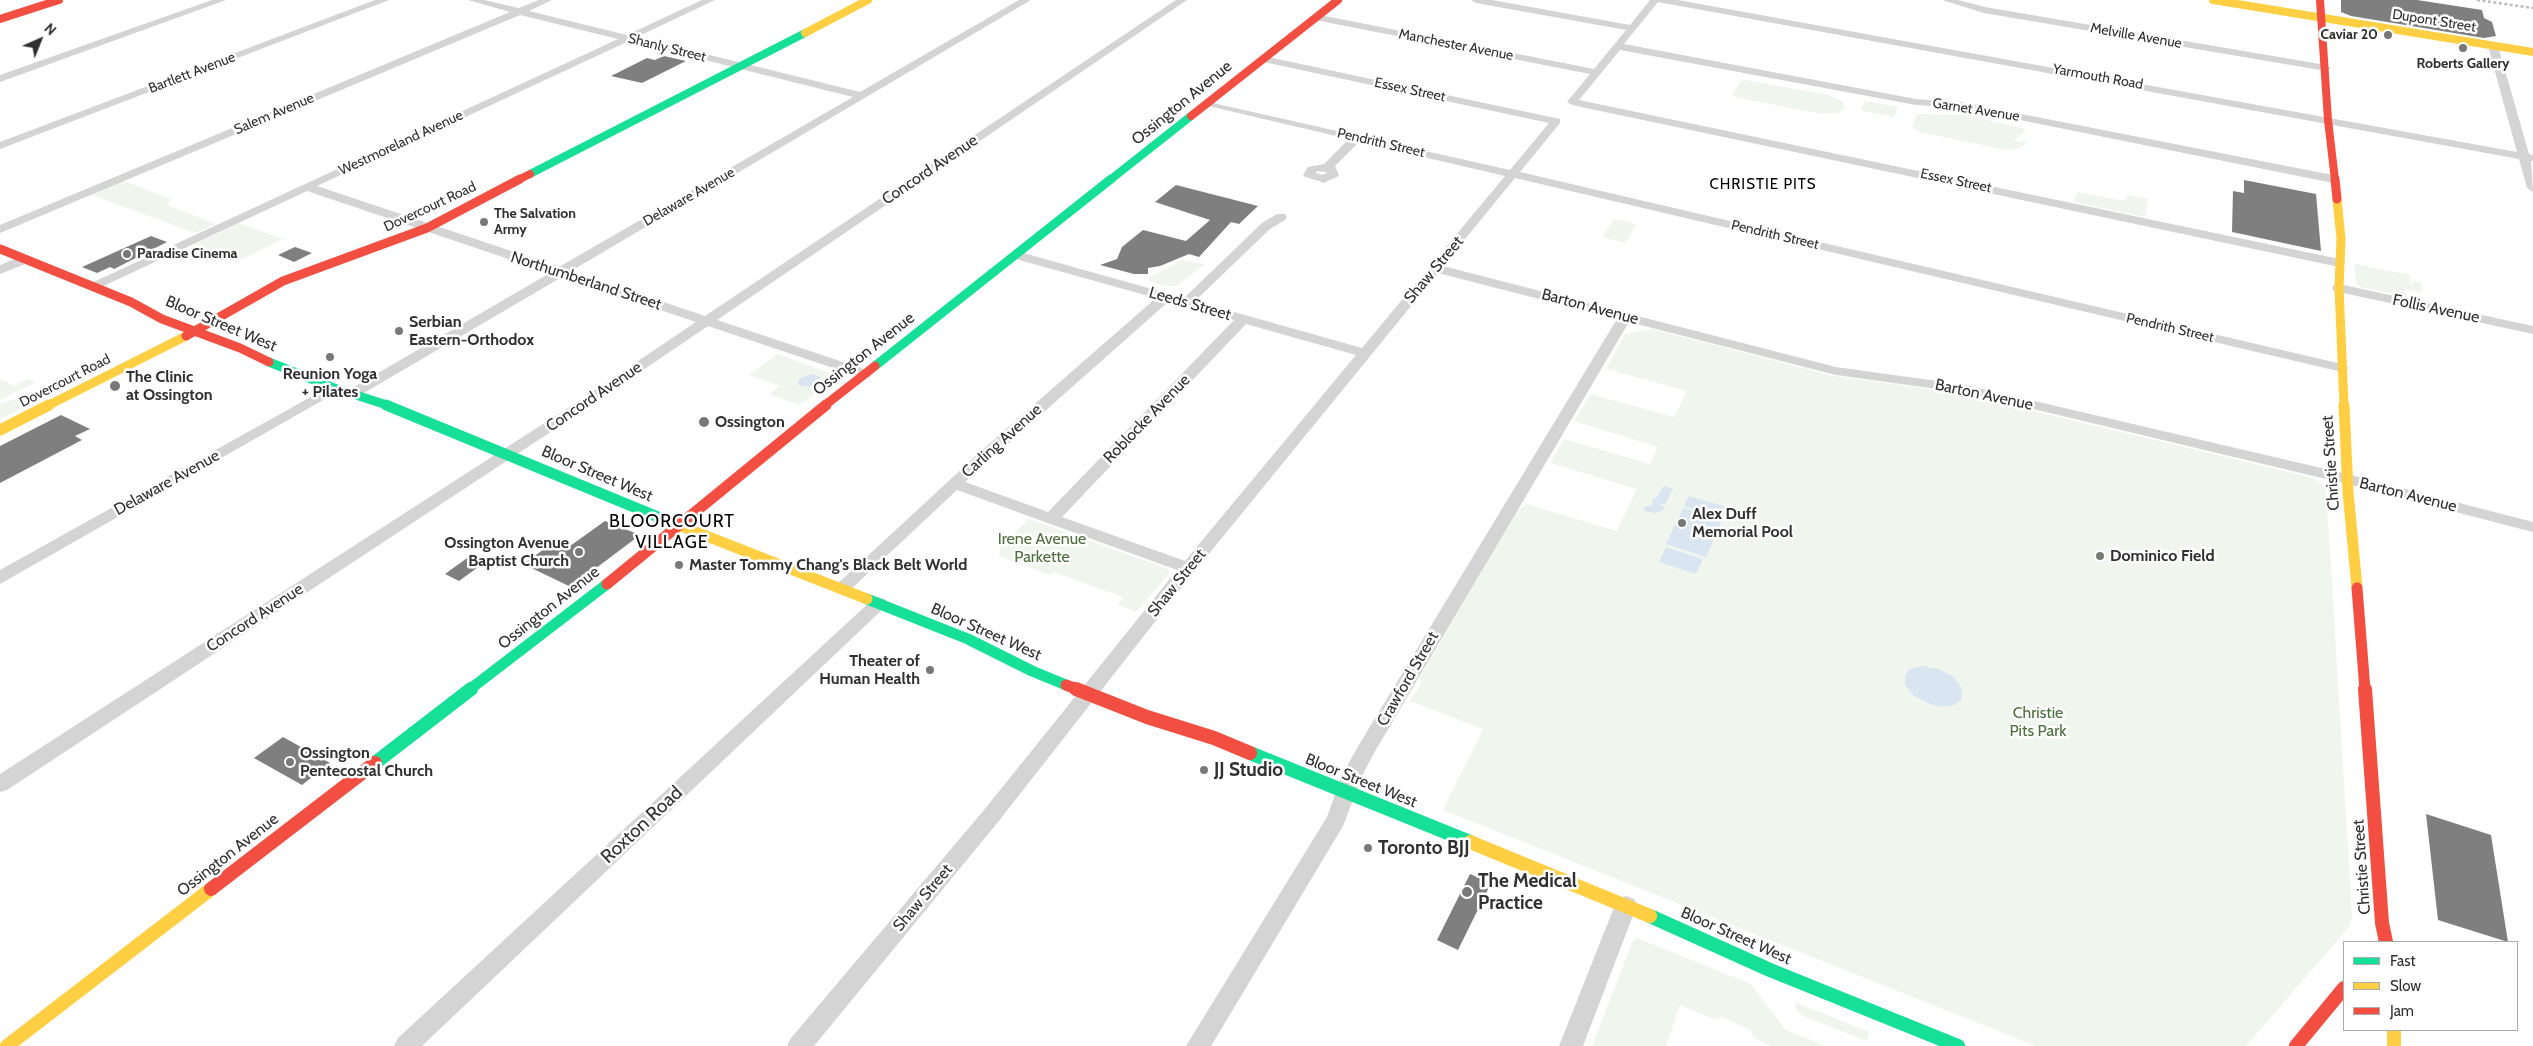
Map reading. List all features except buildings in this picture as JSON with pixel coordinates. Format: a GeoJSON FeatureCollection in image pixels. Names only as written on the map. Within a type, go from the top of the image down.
{"type":"FeatureCollection","features":[{"type":"Feature","properties":{"kind":"street"},"geometry":{"type":"LineString","coordinates":[[0,20],[60,0]]}},
{"type":"Feature","properties":{"kind":"street"},"geometry":{"type":"LineString","coordinates":[[0,79],[221,0]]}},
{"type":"Feature","properties":{"kind":"street","name":"Bartlett Avenue"},"geometry":{"type":"LineString","coordinates":[[0,146],[384,0]]}},
{"type":"Feature","properties":{"kind":"street","name":"Shanly Street"},"geometry":{"type":"LineString","coordinates":[[473,0],[862,96]]}},
{"type":"Feature","properties":{"kind":"street","name":"Salem Avenue"},"geometry":{"type":"LineString","coordinates":[[0,228],[547,0]]}},
{"type":"Feature","properties":{"kind":"street","name":"Westmoreland Avenue"},"geometry":{"type":"LineString","coordinates":[[92,286],[710,0]]}},
{"type":"Feature","properties":{"kind":"street","name":"Dovercourt Road"},"geometry":{"type":"LineString","coordinates":[[0,430],[180,340],[220,314],[298,275],[427,228],[868,0]]}},
{"type":"Feature","properties":{"kind":"street","name":"Delaware Avenue"},"geometry":{"type":"LineString","coordinates":[[352,394],[1026,0]]}},
{"type":"Feature","properties":{"kind":"street","name":"Concord Avenue"},"geometry":{"type":"LineString","coordinates":[[0,784],[507,454],[1182,0]]}},
{"type":"Feature","properties":{"kind":"street","name":"Ossington Avenue"},"geometry":{"type":"LineString","coordinates":[[7,1039],[588,599],[865,374],[1338,0]]}},
{"type":"Feature","properties":{"kind":"street"},"geometry":{"type":"LineString","coordinates":[[1476,0],[1632,28]]}},
{"type":"Feature","properties":{"kind":"street"},"geometry":{"type":"LineString","coordinates":[[1596,72],[1656,0]]}},
{"type":"Feature","properties":{"kind":"street","name":"Yarmouth Road"},"geometry":{"type":"LineString","coordinates":[[1662,0],[2529,157]]}},
{"type":"Feature","properties":{"kind":"street","name":"Melville Avenue"},"geometry":{"type":"LineString","coordinates":[[1947,0],[1984,10],[2326,68]]}},
{"type":"Feature","properties":{"kind":"street","name":"Dupont Street"},"geometry":{"type":"LineString","coordinates":[[2213,0],[2533,52]]}},
{"type":"Feature","properties":{"kind":"street","name":"Christie Street"},"geometry":{"type":"LineString","coordinates":[[2320,0],[2328,120],[2341,239],[2339,288],[2347,480],[2382,923],[2386,941]]}},
{"type":"Feature","properties":{"kind":"street","name":"Manchester Avenue"},"geometry":{"type":"LineString","coordinates":[[1316,18],[1596,72]]}},
{"type":"Feature","properties":{"kind":"street","name":"Garnet Avenue"},"geometry":{"type":"LineString","coordinates":[[1617,46],[1916,102],[1960,105],[2334,179]]}},
{"type":"Feature","properties":{"kind":"street"},"geometry":{"type":"LineString","coordinates":[[2493,46],[2529,157],[2533,188]]}},
{"type":"Feature","properties":{"kind":"street","name":"Essex Street"},"geometry":{"type":"LineString","coordinates":[[1263,59],[1556,121]]}},
{"type":"Feature","properties":{"kind":"street","name":"Essex Street"},"geometry":{"type":"LineString","coordinates":[[1596,72],[1572,102],[2339,262]]}},
{"type":"Feature","properties":{"kind":"street","name":"Pendrith Street"},"geometry":{"type":"LineString","coordinates":[[1208,103],[2342,368]]}},
{"type":"Feature","properties":{"kind":"street","name":"Shaw Street"},"geometry":{"type":"LineString","coordinates":[[799,1046],[991,816],[1188,568],[1556,121]]}},
{"type":"Feature","properties":{"kind":"street"},"geometry":{"type":"LineString","coordinates":[[1327,168],[1356,137]]}},
{"type":"Feature","properties":{"kind":"street","name":"Northumberland Street"},"geometry":{"type":"LineString","coordinates":[[306,187],[865,374]]}},
{"type":"Feature","properties":{"kind":"street"},"geometry":{"type":"LineString","coordinates":[[1186,303],[1266,226],[1281,217]]}},
{"type":"Feature","properties":{"kind":"street","name":"Bloor Street West"},"geometry":{"type":"LineString","coordinates":[[0,249],[131,302],[162,319],[334,388],[388,406],[679,525],[696,530],[968,639],[1032,671],[1088,694],[1146,717],[1214,738],[1626,905],[1770,970],[1958,1046]]}},
{"type":"Feature","properties":{"kind":"street","name":"Leeds Street"},"geometry":{"type":"LineString","coordinates":[[1016,255],[1365,353]]}},
{"type":"Feature","properties":{"kind":"street"},"geometry":{"type":"LineString","coordinates":[[0,270],[25,260]]}},
{"type":"Feature","properties":{"kind":"street","name":"Barton Avenue"},"geometry":{"type":"LineString","coordinates":[[1435,268],[1836,371],[1966,389],[2347,480],[2533,527]]}},
{"type":"Feature","properties":{"kind":"street","name":"Follis Avenue"},"geometry":{"type":"LineString","coordinates":[[2339,288],[2533,330]]}},
{"type":"Feature","properties":{"kind":"street","name":"Carling Avenue"},"geometry":{"type":"LineString","coordinates":[[842,588],[955,484],[1165,297]]}},
{"type":"Feature","properties":{"kind":"street","name":"Crawford Street"},"geometry":{"type":"LineString","coordinates":[[1198,1046],[1336,820],[1352,775],[1625,317]]}},
{"type":"Feature","properties":{"kind":"street","name":"Roblocke Avenue"},"geometry":{"type":"LineString","coordinates":[[1051,518],[1243,319]]}},
{"type":"Feature","properties":{"kind":"street","name":"Delaware Avenue"},"geometry":{"type":"LineString","coordinates":[[0,578],[334,388]]}},
{"type":"Feature","properties":{"kind":"street"},"geometry":{"type":"LineString","coordinates":[[955,484],[1188,568]]}},
{"type":"Feature","properties":{"kind":"street","name":"Roxton Road"},"geometry":{"type":"LineString","coordinates":[[406,1046],[879,603]]}},
{"type":"Feature","properties":{"kind":"street"},"geometry":{"type":"LineString","coordinates":[[1571,1046],[1626,905]]}},
{"type":"Feature","properties":{"kind":"street","name":"Christie Street"},"geometry":{"type":"LineString","coordinates":[[2375,941],[2382,923]]}},
{"type":"Feature","properties":{"kind":"street"},"geometry":{"type":"LineString","coordinates":[[2296,1046],[2343,989]]}},
{"type":"Feature","properties":{"kind":"street"},"geometry":{"type":"LineString","coordinates":[[2394,1031],[2394,1046]]}},
{"type":"Feature","properties":{"kind":"green space"},"geometry":{"type":"Polygon","coordinates":[[[1745,80],[1828,95],[1842,101],[1846,108],[1838,113],[1821,114],[1732,95],[1741,81],[1745,80]]]}},
{"type":"Feature","properties":{"kind":"green space"},"geometry":{"type":"Polygon","coordinates":[[[1865,101],[1898,107],[1894,117],[1861,111],[1865,101]]]}},
{"type":"Feature","properties":{"kind":"green space"},"geometry":{"type":"Polygon","coordinates":[[[1916,115],[1966,115],[2022,128],[2026,130],[2014,141],[2027,141],[2021,148],[2006,150],[1920,132],[1912,127],[1916,115]]]}},
{"type":"Feature","properties":{"kind":"green space"},"geometry":{"type":"Polygon","coordinates":[[[124,181],[171,199],[167,205],[216,224],[195,233],[92,195],[124,181]]]}},
{"type":"Feature","properties":{"kind":"green space"},"geometry":{"type":"Polygon","coordinates":[[[2077,192],[2125,201],[2127,195],[2148,199],[2145,217],[2074,202],[2077,192]]]}},
{"type":"Feature","properties":{"kind":"green space"},"geometry":{"type":"Polygon","coordinates":[[[1614,219],[1637,224],[1625,243],[1602,237],[1614,219]]]}},
{"type":"Feature","properties":{"kind":"green space"},"geometry":{"type":"Polygon","coordinates":[[[239,223],[283,239],[236,262],[192,246],[239,223]]]}},
{"type":"Feature","properties":{"kind":"green space"},"geometry":{"type":"Polygon","coordinates":[[[1181,260],[1205,264],[1176,286],[1166,286],[1148,281],[1149,278],[1181,260]]]}},
{"type":"Feature","properties":{"kind":"green space"},"geometry":{"type":"Polygon","coordinates":[[[2355,264],[2410,275],[2411,286],[2413,281],[2421,283],[2422,293],[2405,289],[2406,297],[2361,287],[2356,283],[2355,264]]]}},
{"type":"Feature","properties":{"kind":"green space","name":"Christie Pits Park"},"geometry":{"type":"Polygon","coordinates":[[[1652,329],[1834,376],[1937,390],[1979,398],[2310,477],[2326,486],[2352,916],[2349,927],[2246,1046],[2036,1046],[1443,810],[1483,729],[1410,701],[1421,684],[1420,677],[1516,512],[1526,504],[1617,531],[1637,489],[1550,463],[1564,439],[1650,464],[1658,447],[1574,421],[1591,394],[1674,417],[1687,391],[1606,369],[1625,334],[1652,329]]]}},
{"type":"Feature","properties":{"kind":"green space"},"geometry":{"type":"Polygon","coordinates":[[[777,354],[830,373],[834,379],[832,383],[799,405],[769,394],[780,386],[749,375],[777,354]]]}},
{"type":"Feature","properties":{"kind":"green space"},"geometry":{"type":"Polygon","coordinates":[[[0,379],[14,386],[28,379],[35,383],[0,400],[0,379]]]}},
{"type":"Feature","properties":{"kind":"green space"},"geometry":{"type":"Polygon","coordinates":[[[59,390],[0,419],[0,403],[59,390]]]}},
{"type":"Feature","properties":{"kind":"green space","name":"Irene Avenue Parkette"},"geometry":{"type":"Polygon","coordinates":[[[1029,519],[1168,569],[1169,574],[1136,612],[1118,605],[1123,597],[1053,572],[1050,575],[999,556],[1000,548],[1029,519]]]}},
{"type":"Feature","properties":{"kind":"green space"},"geometry":{"type":"Polygon","coordinates":[[[1637,938],[1751,984],[1786,1030],[1826,1046],[1772,1046],[1754,1038],[1750,1030],[1722,1017],[1714,1019],[1680,1005],[1666,1046],[1592,1046],[1633,941],[1637,938]]]}},
{"type":"Feature","properties":{"kind":"green space"},"geometry":{"type":"Polygon","coordinates":[[[1795,1002],[1869,1032],[1867,1041],[1803,1016],[1796,1009],[1795,1002]]]}},
{"type":"Feature","properties":{"kind":"shaded area"},"geometry":{"type":"Polygon","coordinates":[[[812,374],[820,377],[819,383],[809,387],[799,385],[800,378],[812,374]]]}},
{"type":"Feature","properties":{"kind":"shaded area"},"geometry":{"type":"Polygon","coordinates":[[[1664,486],[1673,489],[1665,504],[1660,504],[1666,509],[1655,513],[1645,511],[1644,508],[1653,504],[1652,500],[1657,497],[1664,486]]]}},
{"type":"Feature","properties":{"kind":"shaded area"},"geometry":{"type":"Polygon","coordinates":[[[1689,496],[1727,507],[1722,517],[1684,506],[1689,496]]]}},
{"type":"Feature","properties":{"kind":"shaded area"},"geometry":{"type":"Polygon","coordinates":[[[1683,508],[1722,520],[1706,557],[1666,544],[1683,508]]]}},
{"type":"Feature","properties":{"kind":"shaded area"},"geometry":{"type":"Polygon","coordinates":[[[1666,547],[1703,559],[1696,574],[1659,562],[1666,547]]]}},
{"type":"Feature","properties":{"kind":"shaded area"},"geometry":{"type":"Polygon","coordinates":[[[1922,666],[1939,669],[1954,677],[1962,689],[1961,700],[1954,705],[1942,707],[1930,704],[1914,696],[1905,685],[1905,676],[1909,669],[1922,666]]]}},
{"type":"Feature","properties":{"kind":"railway"},"geometry":{"type":"LineString","coordinates":[[2477,0],[2533,8]]}},
{"type":"Feature","properties":{"kind":"traffic: fast"},"geometry":{"type":"LineString","coordinates":[[530,174],[805,33]]}},
{"type":"Feature","properties":{"kind":"traffic: fast"},"geometry":{"type":"LineString","coordinates":[[875,366],[1191,116]]}},
{"type":"Feature","properties":{"kind":"traffic: fast"},"geometry":{"type":"LineString","coordinates":[[269,362],[334,388],[389,406],[663,519]]}},
{"type":"Feature","properties":{"kind":"traffic: fast"},"geometry":{"type":"LineString","coordinates":[[375,763],[607,584]]}},
{"type":"Feature","properties":{"kind":"traffic: fast"},"geometry":{"type":"LineString","coordinates":[[867,599],[968,639],[1032,671],[1066,685]]}},
{"type":"Feature","properties":{"kind":"traffic: fast"},"geometry":{"type":"LineString","coordinates":[[1250,753],[1470,842]]}},
{"type":"Feature","properties":{"kind":"traffic: fast"},"geometry":{"type":"LineString","coordinates":[[1650,916],[1770,970],[1958,1046]]}},
{"type":"Feature","properties":{"kind":"traffic: slow"},"geometry":{"type":"LineString","coordinates":[[805,33],[868,0]]}},
{"type":"Feature","properties":{"kind":"traffic: slow"},"geometry":{"type":"LineString","coordinates":[[2213,0],[2533,52]]}},
{"type":"Feature","properties":{"kind":"traffic: slow"},"geometry":{"type":"LineString","coordinates":[[2337,199],[2341,239],[2339,288],[2348,492],[2357,588]]}},
{"type":"Feature","properties":{"kind":"traffic: slow"},"geometry":{"type":"LineString","coordinates":[[0,430],[186,336]]}},
{"type":"Feature","properties":{"kind":"traffic: slow"},"geometry":{"type":"LineString","coordinates":[[663,519],[867,599]]}},
{"type":"Feature","properties":{"kind":"traffic: slow"},"geometry":{"type":"LineString","coordinates":[[1470,842],[1650,916]]}},
{"type":"Feature","properties":{"kind":"traffic: slow"},"geometry":{"type":"LineString","coordinates":[[7,1046],[211,889]]}},
{"type":"Feature","properties":{"kind":"traffic: slow"},"geometry":{"type":"LineString","coordinates":[[2394,1031],[2394,1046]]}},
{"type":"Feature","properties":{"kind":"traffic: jam"},"geometry":{"type":"LineString","coordinates":[[0,19],[59,0]]}},
{"type":"Feature","properties":{"kind":"traffic: jam"},"geometry":{"type":"LineString","coordinates":[[1191,116],[1338,0]]}},
{"type":"Feature","properties":{"kind":"traffic: jam"},"geometry":{"type":"LineString","coordinates":[[2320,0],[2328,120],[2337,199]]}},
{"type":"Feature","properties":{"kind":"traffic: jam"},"geometry":{"type":"LineString","coordinates":[[186,336],[283,281],[427,228],[530,174]]}},
{"type":"Feature","properties":{"kind":"traffic: jam"},"geometry":{"type":"LineString","coordinates":[[0,249],[131,302],[162,319],[240,348],[269,362]]}},
{"type":"Feature","properties":{"kind":"traffic: jam"},"geometry":{"type":"LineString","coordinates":[[607,584],[747,468],[875,366]]}},
{"type":"Feature","properties":{"kind":"traffic: jam"},"geometry":{"type":"LineString","coordinates":[[2357,588],[2382,923],[2386,941]]}},
{"type":"Feature","properties":{"kind":"traffic: jam"},"geometry":{"type":"LineString","coordinates":[[1066,685],[1147,717],[1214,738],[1250,753]]}},
{"type":"Feature","properties":{"kind":"traffic: jam"},"geometry":{"type":"LineString","coordinates":[[211,889],[375,763]]}},
{"type":"Feature","properties":{"kind":"traffic: jam"},"geometry":{"type":"LineString","coordinates":[[2296,1046],[2343,989]]}},
{"type":"Feature","properties":{"kind":"place","name":"Caviar 20"},"geometry":{"type":"Point","coordinates":[2388,35]}},
{"type":"Feature","properties":{"kind":"place","name":"Roberts Gallery"},"geometry":{"type":"Point","coordinates":[2463,48]}},
{"type":"Feature","properties":{"kind":"place","name":"The Salvation Army"},"geometry":{"type":"Point","coordinates":[484,222]}},
{"type":"Feature","properties":{"kind":"place","name":"Paradise Cinema"},"geometry":{"type":"Point","coordinates":[127,254]}},
{"type":"Feature","properties":{"kind":"place","name":"Serbian Eastern-Orthodox"},"geometry":{"type":"Point","coordinates":[399,331]}},
{"type":"Feature","properties":{"kind":"place","name":"Reunion Yoga + Pilates"},"geometry":{"type":"Point","coordinates":[330,357]}},
{"type":"Feature","properties":{"kind":"place","name":"The Clinic at Ossington"},"geometry":{"type":"Point","coordinates":[115,386]}},
{"type":"Feature","properties":{"kind":"place","name":"Ossington"},"geometry":{"type":"Point","coordinates":[704,422]}},
{"type":"Feature","properties":{"kind":"place","name":"Alex Duff Memorial Pool"},"geometry":{"type":"Point","coordinates":[1682,523]}},
{"type":"Feature","properties":{"kind":"place","name":"Ossington Avenue Baptist Church"},"geometry":{"type":"Point","coordinates":[579,552]}},
{"type":"Feature","properties":{"kind":"place","name":"Dominico Field"},"geometry":{"type":"Point","coordinates":[2100,556]}},
{"type":"Feature","properties":{"kind":"place","name":"Master Tommy Chang's Black Belt World"},"geometry":{"type":"Point","coordinates":[679,565]}},
{"type":"Feature","properties":{"kind":"place","name":"Theater of Human Health"},"geometry":{"type":"Point","coordinates":[930,670]}},
{"type":"Feature","properties":{"kind":"place","name":"Ossington Pentecostal Church"},"geometry":{"type":"Point","coordinates":[290,762]}},
{"type":"Feature","properties":{"kind":"place","name":"JJ Studio"},"geometry":{"type":"Point","coordinates":[1204,770]}},
{"type":"Feature","properties":{"kind":"place","name":"Toronto BJJ"},"geometry":{"type":"Point","coordinates":[1368,848]}},
{"type":"Feature","properties":{"kind":"place","name":"The Medical Practice"},"geometry":{"type":"Point","coordinates":[1467,892]}},
{"type":"Feature","properties":{"kind":"district","name":"CHRISTIE PITS"},"geometry":{"type":"Point","coordinates":[1763,185]}},
{"type":"Feature","properties":{"kind":"district","name":"BLOORCOURT VILLAGE"},"geometry":{"type":"Point","coordinates":[672,532]}}]}
